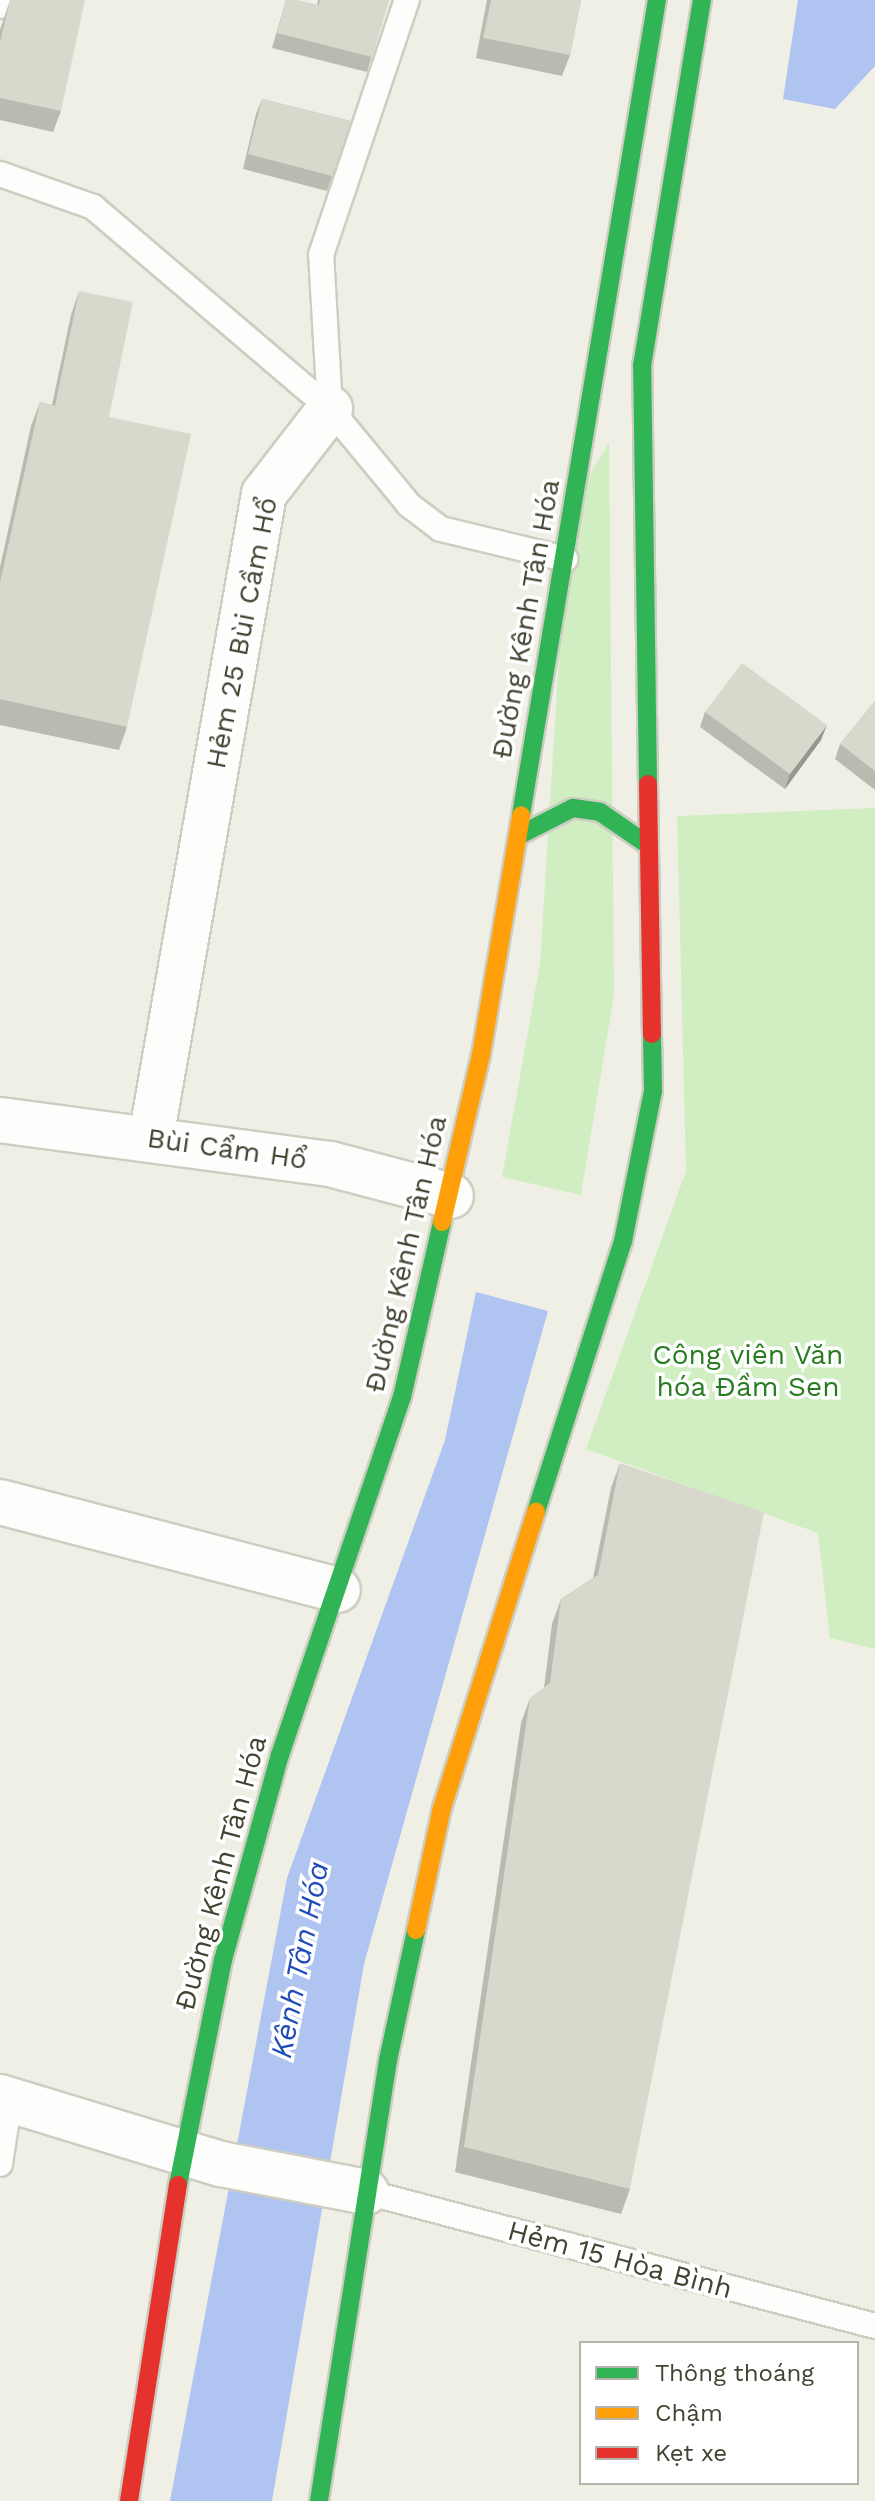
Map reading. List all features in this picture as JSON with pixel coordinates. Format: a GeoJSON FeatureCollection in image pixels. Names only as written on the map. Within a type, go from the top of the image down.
{"type":"FeatureCollection","features":[{"type":"Feature","properties":{"kind":"street","name":"Đường Kênh Tân Hóa"},"geometry":{"type":"LineString","coordinates":[[129,2501],[202,2159],[231,1931],[280,1755],[402,1397],[451,1196],[518,836],[657,0]]}},
{"type":"Feature","properties":{"kind":"street"},"geometry":{"type":"LineString","coordinates":[[319,2501],[348,2188],[442,1808],[623,1241],[653,1091],[642,366],[702,0]]}},
{"type":"Feature","properties":{"kind":"street","name":"Hẻm 25 Bùi Cầm Hổ"},"geometry":{"type":"LineString","coordinates":[[151,1138],[264,494],[330,409]]}},
{"type":"Feature","properties":{"kind":"street"},"geometry":{"type":"LineString","coordinates":[[518,836],[573,808],[600,812],[648,845]]}},
{"type":"Feature","properties":{"kind":"street","name":"Bùi Cẩm Hổ"},"geometry":{"type":"LineString","coordinates":[[0,1120],[330,1164],[451,1196]]}},
{"type":"Feature","properties":{"kind":"street"},"geometry":{"type":"LineString","coordinates":[[0,1502],[338,1590]]}},
{"type":"Feature","properties":{"kind":"street"},"geometry":{"type":"LineString","coordinates":[[5,2098],[202,2159],[348,2188]]}},
{"type":"Feature","properties":{"kind":"lane"},"geometry":{"type":"LineString","coordinates":[[330,409],[321,255],[407,0]]}},
{"type":"Feature","properties":{"kind":"lane"},"geometry":{"type":"LineString","coordinates":[[0,174],[93,207],[330,409],[409,505],[441,529],[565,559]]}},
{"type":"Feature","properties":{"kind":"lane"},"geometry":{"type":"LineString","coordinates":[[0,2164],[5,2098]]}},
{"type":"Feature","properties":{"kind":"lane","name":"Hẻm 15 Hòa Bình"},"geometry":{"type":"LineString","coordinates":[[348,2188],[875,2326]]}},
{"type":"Feature","properties":{"kind":"green space"},"geometry":{"type":"Polygon","coordinates":[[[609,443],[614,994],[581,1195],[502,1177],[540,964],[565,559],[578,493],[609,443]]]}},
{"type":"Feature","properties":{"kind":"green space","name":"Công viên Văn hóa Đầm Sen"},"geometry":{"type":"Polygon","coordinates":[[[875,808],[875,1649],[830,1638],[818,1533],[586,1449],[686,1171],[677,816],[875,808]]]}},
{"type":"Feature","properties":{"kind":"water"},"geometry":{"type":"Polygon","coordinates":[[[798,0],[875,0],[875,66],[835,109],[783,99],[798,0]]]}},
{"type":"Feature","properties":{"kind":"water","name":"Kênh Tân Hóa"},"geometry":{"type":"Polygon","coordinates":[[[476,1292],[548,1311],[364,1964],[272,2501],[170,2501],[287,1878],[445,1440],[476,1292]]]}},
{"type":"Feature","properties":{"kind":"building"},"geometry":{"type":"Polygon","coordinates":[[[10,0],[85,0],[61,111],[0,98],[0,42],[10,0]]]}},
{"type":"Feature","properties":{"kind":"building"},"geometry":{"type":"Polygon","coordinates":[[[286,0],[319,5],[320,0],[389,0],[372,57],[277,33],[286,0]]]}},
{"type":"Feature","properties":{"kind":"building"},"geometry":{"type":"Polygon","coordinates":[[[491,0],[581,0],[570,55],[483,38],[491,0]]]}},
{"type":"Feature","properties":{"kind":"building"},"geometry":{"type":"Polygon","coordinates":[[[262,99],[351,121],[332,176],[248,154],[262,99]]]}},
{"type":"Feature","properties":{"kind":"building"},"geometry":{"type":"Polygon","coordinates":[[[79,291],[133,302],[109,417],[191,434],[127,727],[0,699],[0,583],[40,402],[55,406],[79,291]]]}},
{"type":"Feature","properties":{"kind":"building"},"geometry":{"type":"Polygon","coordinates":[[[742,663],[827,725],[790,774],[705,712],[742,663]]]}},
{"type":"Feature","properties":{"kind":"building"},"geometry":{"type":"Polygon","coordinates":[[[875,701],[875,771],[840,744],[875,701]]]}},
{"type":"Feature","properties":{"kind":"building"},"geometry":{"type":"Polygon","coordinates":[[[620,1463],[764,1512],[630,2189],[464,2147],[530,1698],[550,1683],[561,1599],[598,1575],[620,1463]]]}},
{"type":"Feature","properties":{"kind":"traffic: fast"},"geometry":{"type":"LineString","coordinates":[[521,815],[657,0]]}},
{"type":"Feature","properties":{"kind":"traffic: fast"},"geometry":{"type":"LineString","coordinates":[[648,784],[642,366],[702,0]]}},
{"type":"Feature","properties":{"kind":"traffic: fast"},"geometry":{"type":"LineString","coordinates":[[518,836],[573,808],[600,812],[648,845]]}},
{"type":"Feature","properties":{"kind":"traffic: fast"},"geometry":{"type":"LineString","coordinates":[[536,1512],[623,1241],[653,1091],[652,1034]]}},
{"type":"Feature","properties":{"kind":"traffic: fast"},"geometry":{"type":"LineString","coordinates":[[178,2185],[223,1960],[280,1755],[402,1397],[442,1222]]}},
{"type":"Feature","properties":{"kind":"traffic: fast"},"geometry":{"type":"LineString","coordinates":[[319,2501],[388,2060],[416,1930]]}},
{"type":"Feature","properties":{"kind":"traffic: slow"},"geometry":{"type":"LineString","coordinates":[[442,1222],[481,1055],[521,815]]}},
{"type":"Feature","properties":{"kind":"traffic: slow"},"geometry":{"type":"LineString","coordinates":[[416,1930],[442,1808],[536,1512]]}},
{"type":"Feature","properties":{"kind":"traffic: jam"},"geometry":{"type":"LineString","coordinates":[[648,784],[652,1034]]}},
{"type":"Feature","properties":{"kind":"traffic: jam"},"geometry":{"type":"LineString","coordinates":[[129,2501],[178,2185]]}}]}
